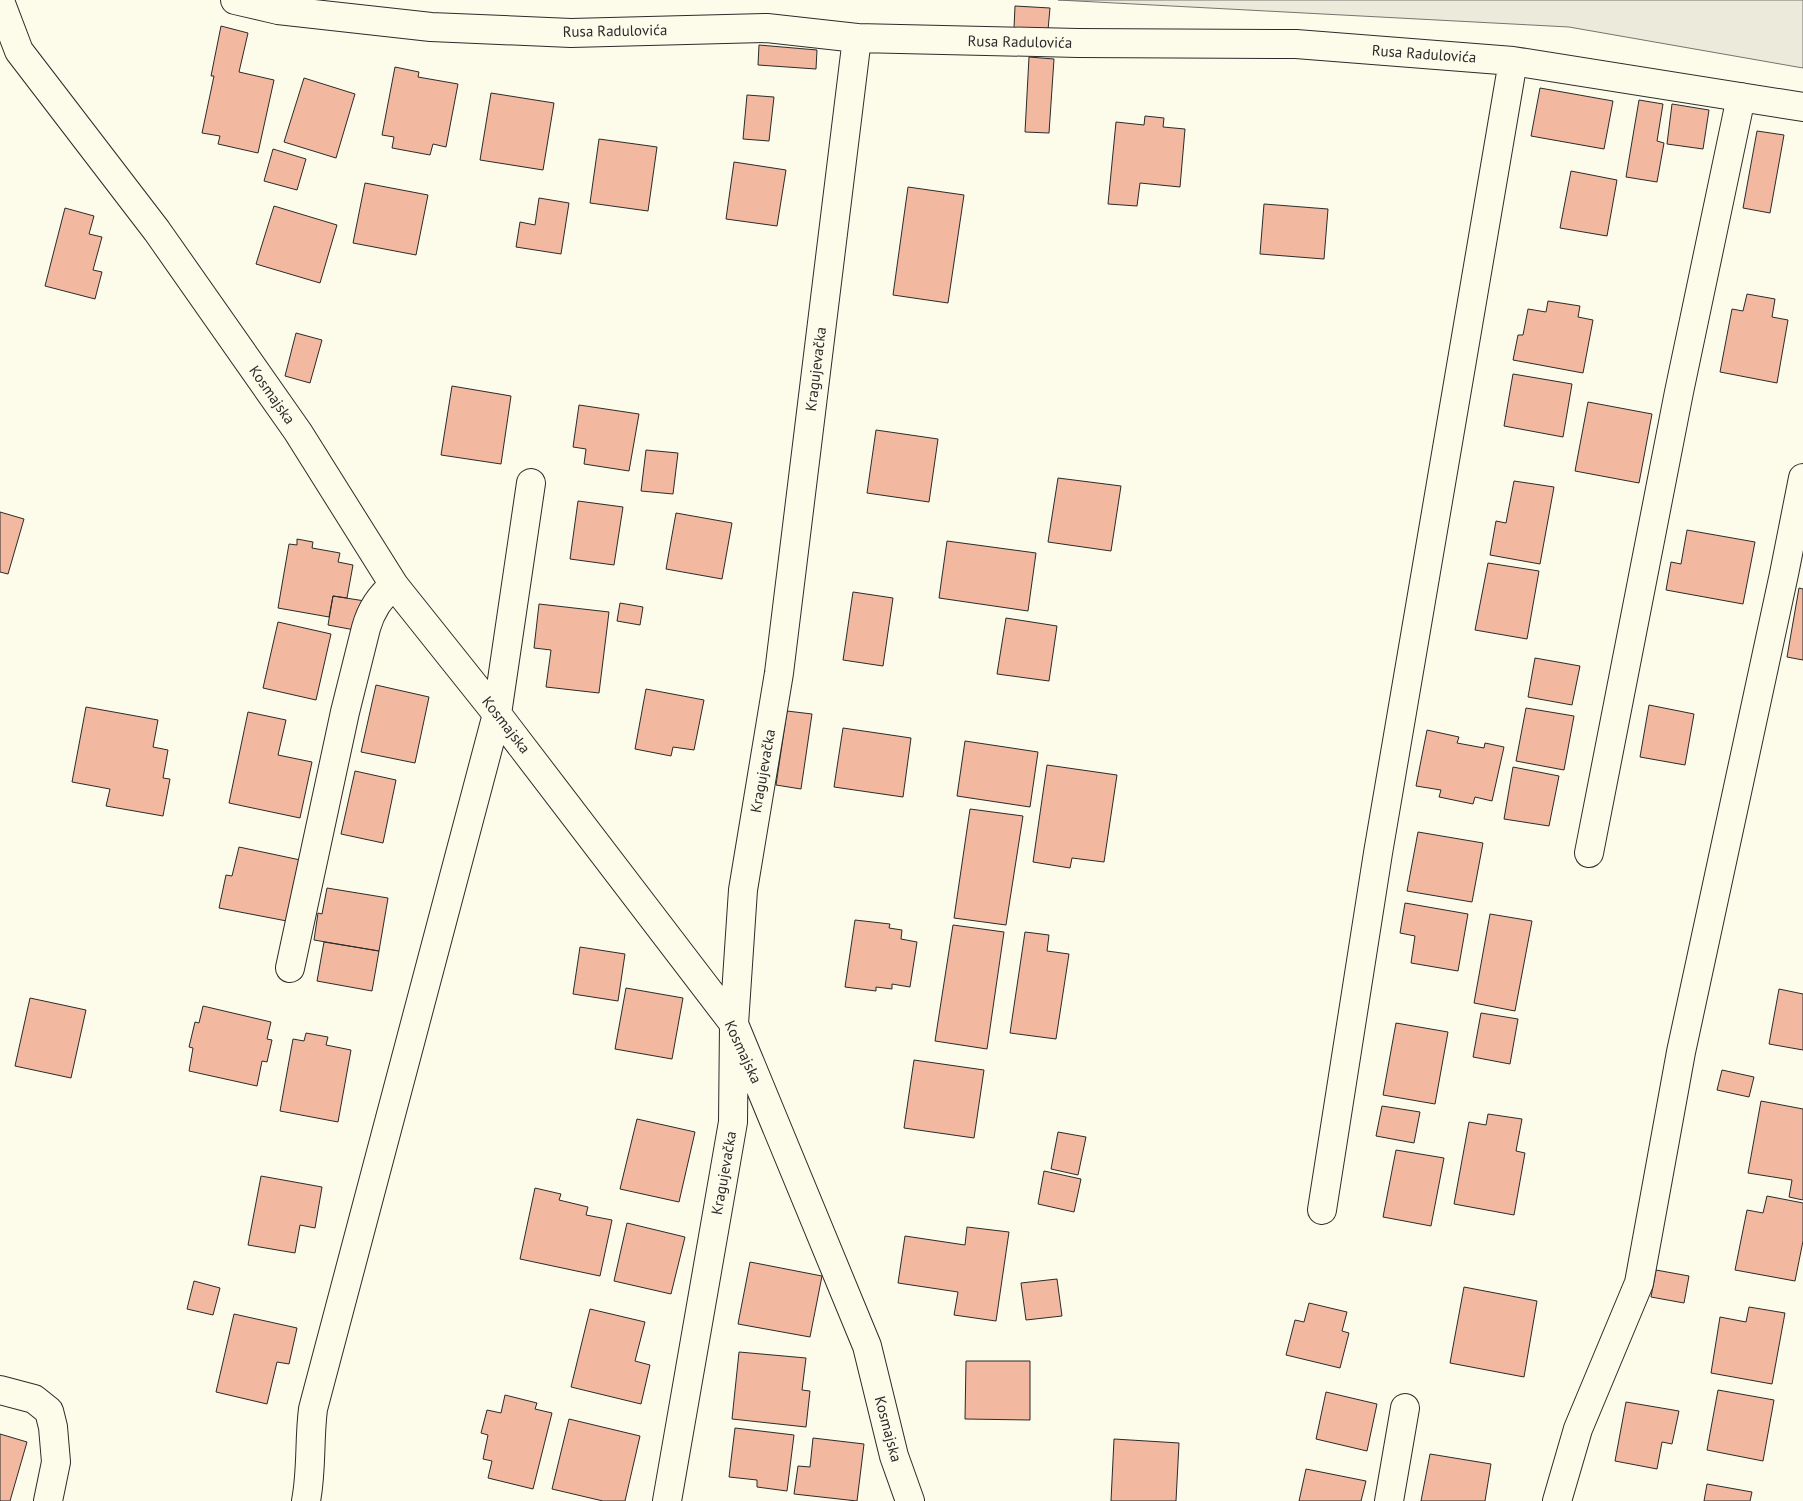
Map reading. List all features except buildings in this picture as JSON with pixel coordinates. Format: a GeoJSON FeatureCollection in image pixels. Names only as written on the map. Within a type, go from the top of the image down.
{"type":"FeatureCollection","features":[{"type":"Feature","properties":{"kind":"street","name":"Rusa Radulovića"},"geometry":{"type":"LineString","coordinates":[[235,0],[278,10],[432,27],[571,33],[767,28],[856,38],[1078,43],[1296,44],[1513,61],[1803,107]]}},
{"type":"Feature","properties":{"kind":"street","name":"Kosmajska"},"geometry":{"type":"LineString","coordinates":[[0,2],[9,56],[157,231],[298,432],[394,585],[497,714],[734,1024],[867,1346],[894,1456],[910,1501]]}},
{"type":"Feature","properties":{"kind":"street","name":"Kragujevačka"},"geometry":{"type":"LineString","coordinates":[[667,1501],[733,1122],[734,1024],[743,890],[779,673],[856,38]]}},
{"type":"Feature","properties":{"kind":"street"},"geometry":{"type":"LineString","coordinates":[[1322,1210],[1378,853],[1513,61]]}},
{"type":"Feature","properties":{"kind":"street"},"geometry":{"type":"LineString","coordinates":[[1589,853],[1679,392],[1741,97]]}},
{"type":"Feature","properties":{"kind":"street"},"geometry":{"type":"LineString","coordinates":[[1557,1501],[1578,1429],[1639,1282],[1681,1052],[1803,478]]}},
{"type":"Feature","properties":{"kind":"street"},"geometry":{"type":"LineString","coordinates":[[306,1501],[310,1479],[310,1430],[313,1409],[497,714],[531,483]]}},
{"type":"Feature","properties":{"kind":"street"},"geometry":{"type":"LineString","coordinates":[[290,968],[345,712],[366,628],[376,603],[394,585]]}},
{"type":"Feature","properties":{"kind":"street"},"geometry":{"type":"LineString","coordinates":[[0,1390],[34,1400],[49,1411],[53,1428],[56,1462],[48,1501]]}},
{"type":"Feature","properties":{"kind":"street"},"geometry":{"type":"LineString","coordinates":[[1389,1501],[1405,1408]]}},
{"type":"Feature","properties":{"kind":"shaded area"},"geometry":{"type":"Polygon","coordinates":[[[1058,0],[1803,0],[1803,68],[1569,27],[1058,0]]]}}]}
